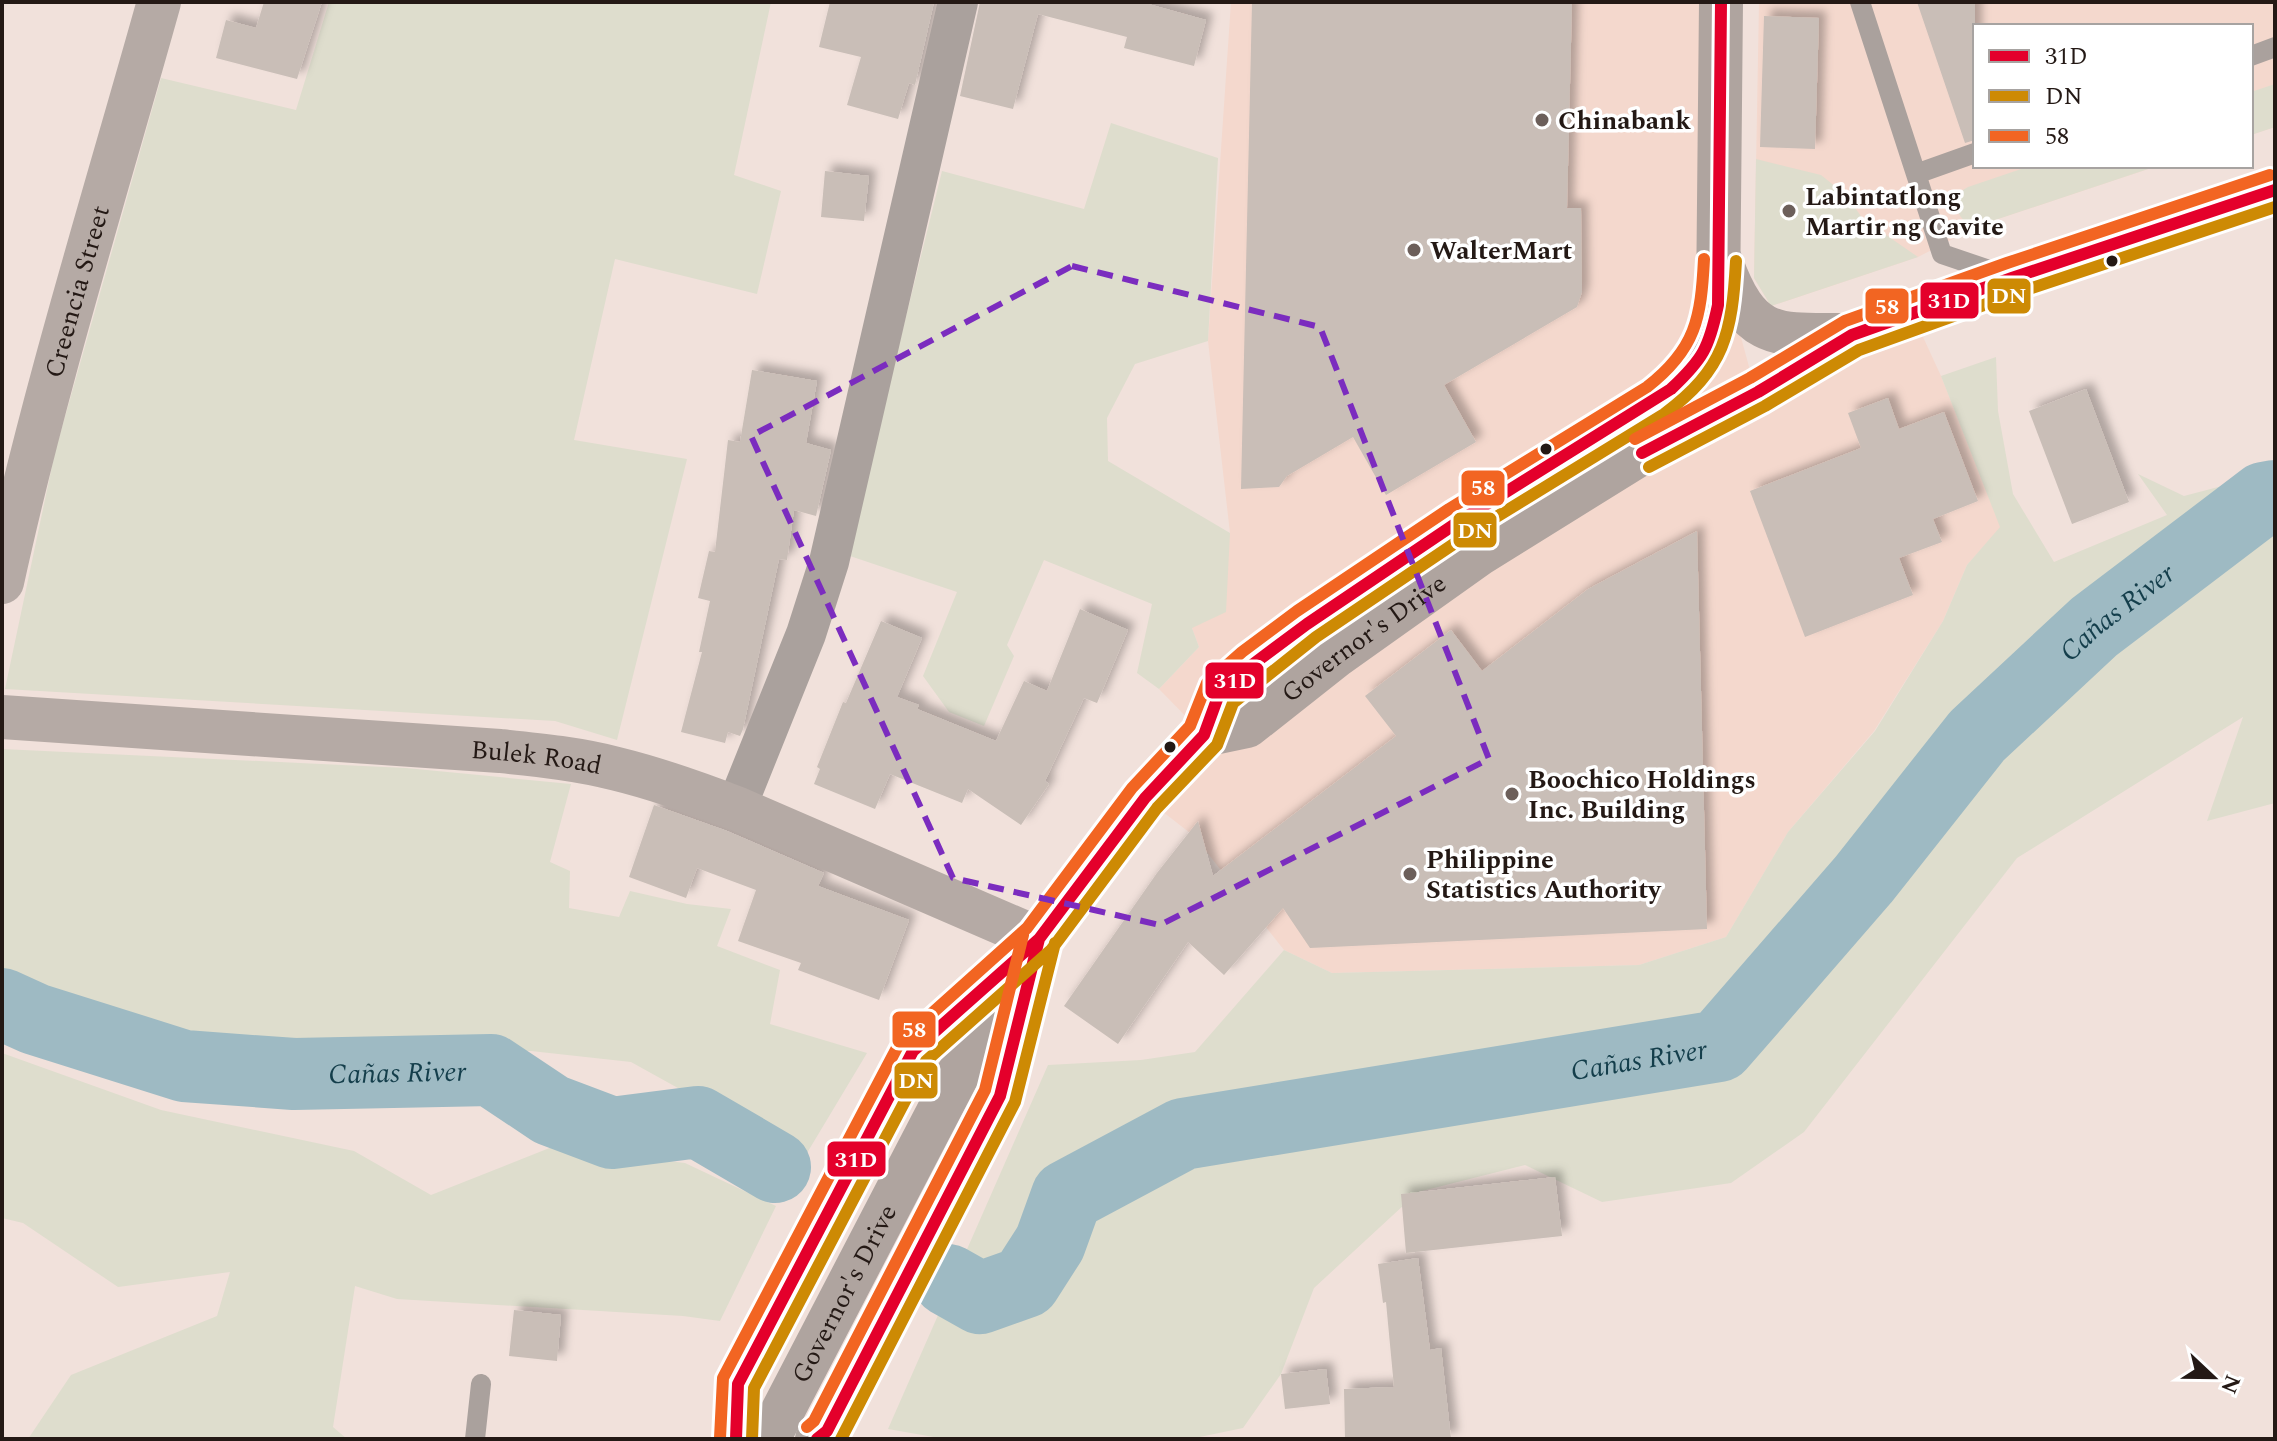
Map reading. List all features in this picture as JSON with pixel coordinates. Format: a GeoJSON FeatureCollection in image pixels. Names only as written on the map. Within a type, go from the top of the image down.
{"type":"FeatureCollection","features":[{"type":"Feature","properties":{"kind":"main road","name":"Creencia Street"},"geometry":{"type":"LineString","coordinates":[[2,582],[58,359],[159,2]]}},
{"type":"Feature","properties":{"kind":"main road"},"geometry":{"type":"LineString","coordinates":[[1720,260],[1721,2]]}},
{"type":"Feature","properties":{"kind":"main road","name":"Governor's Drive"},"geometry":{"type":"LineString","coordinates":[[1204,735],[1247,726],[1337,655],[1492,546],[1648,449],[1758,392],[1852,335],[2275,190]]}},
{"type":"Feature","properties":{"kind":"main road","name":"Governor's Drive"},"geometry":{"type":"LineString","coordinates":[[1720,260],[1732,291],[1744,310],[1768,330],[1801,336],[1852,335]]}},
{"type":"Feature","properties":{"kind":"main road","name":"Governor's Drive"},"geometry":{"type":"LineString","coordinates":[[776,1424],[958,1074],[1039,939],[1145,798],[1204,735],[1219,694],[1252,665],[1458,522],[1656,400],[1684,378],[1711,339],[1718,305],[1720,260]]}},
{"type":"Feature","properties":{"kind":"main road","name":"Bulek Road"},"geometry":{"type":"LineString","coordinates":[[2,717],[500,751],[566,759],[638,774],[736,808],[1039,939]]}},
{"type":"Feature","properties":{"kind":"main road","name":"Governor's Drive"},"geometry":{"type":"LineString","coordinates":[[736,1439],[738,1384],[913,1051],[1039,939]]}},
{"type":"Feature","properties":{"kind":"main road","name":"Governor's Drive"},"geometry":{"type":"LineString","coordinates":[[822,1435],[1000,1096],[1039,939]]}},
{"type":"Feature","properties":{"kind":"street"},"geometry":{"type":"LineString","coordinates":[[736,808],[806,634],[829,562],[958,2]]}},
{"type":"Feature","properties":{"kind":"lane"},"geometry":{"type":"LineString","coordinates":[[1860,2],[1942,254],[2012,278]]}},
{"type":"Feature","properties":{"kind":"lane"},"geometry":{"type":"LineString","coordinates":[[2253,55],[2275,47]]}},
{"type":"Feature","properties":{"kind":"lane"},"geometry":{"type":"LineString","coordinates":[[1916,174],[1973,154]]}},
{"type":"Feature","properties":{"kind":"lane"},"geometry":{"type":"LineString","coordinates":[[475,1439],[481,1384]]}},
{"type":"Feature","properties":{"kind":"highlighted area"},"geometry":{"type":"Polygon","coordinates":[[[1072,266],[1320,327],[1489,759],[1160,925],[953,878],[751,436],[1072,266]]]}},
{"type":"Feature","properties":{"kind":"shaded area"},"geometry":{"type":"Polygon","coordinates":[[[329,2],[771,2],[734,175],[781,191],[757,294],[615,259],[574,440],[687,459],[617,740],[555,721],[5,689],[55,452],[161,78],[296,110],[329,2]]]}},
{"type":"Feature","properties":{"kind":"shaded area"},"geometry":{"type":"Polygon","coordinates":[[[1231,2],[1723,2],[1720,260],[1751,374],[1912,313],[1941,376],[2001,527],[1967,565],[1943,621],[1874,731],[1788,832],[1726,937],[1639,965],[1332,973],[1284,950],[1194,836],[1145,798],[1204,735],[1159,689],[1199,647],[1192,628],[1230,533],[1208,341],[1231,2]]]}},
{"type":"Feature","properties":{"kind":"shaded area"},"geometry":{"type":"Polygon","coordinates":[[[1759,2],[2275,2],[2275,127],[2253,134],[2253,24],[1973,24],[1973,168],[2151,168],[1980,225],[1918,257],[1771,306],[1754,278],[1759,2]]]}},
{"type":"Feature","properties":{"kind":"shaded area"},"geometry":{"type":"Polygon","coordinates":[[[2275,84],[2275,127],[2253,134],[2253,91],[2275,84]]]}},
{"type":"Feature","properties":{"kind":"shaded area"},"geometry":{"type":"Polygon","coordinates":[[[1111,123],[1218,158],[1208,341],[1135,364],[1107,418],[1108,461],[1230,533],[1226,612],[1192,628],[1199,647],[1159,689],[1137,673],[1152,604],[1044,560],[1007,645],[1014,656],[984,726],[949,712],[923,676],[957,592],[847,555],[942,171],[1084,209],[1111,123]]]}},
{"type":"Feature","properties":{"kind":"shaded area"},"geometry":{"type":"Polygon","coordinates":[[[1756,159],[1821,175],[1846,195],[1863,219],[1918,257],[1771,306],[1754,278],[1756,159]]]}},
{"type":"Feature","properties":{"kind":"shaded area"},"geometry":{"type":"Polygon","coordinates":[[[2024,168],[2151,168],[1980,225],[1966,221],[1958,211],[1956,201],[1968,187],[2024,168]]]}},
{"type":"Feature","properties":{"kind":"shaded area"},"geometry":{"type":"Polygon","coordinates":[[[1996,357],[1998,411],[2013,494],[2054,562],[2167,515],[2138,474],[2184,496],[2275,472],[2275,803],[2207,821],[2243,717],[2017,858],[1804,1132],[1731,1183],[1602,1202],[1525,1165],[1418,1192],[1314,1288],[1281,1374],[1243,1428],[1190,1439],[945,1439],[888,1429],[1048,1065],[1141,1060],[1195,1052],[1284,950],[1332,973],[1639,965],[1726,937],[1788,832],[1875,731],[1943,621],[1967,565],[2000,527],[1941,376],[1996,357]]]}},
{"type":"Feature","properties":{"kind":"shaded area"},"geometry":{"type":"Polygon","coordinates":[[[2,749],[406,768],[571,784],[550,862],[570,871],[569,908],[619,917],[630,891],[687,904],[731,909],[717,946],[780,970],[770,1024],[867,1053],[804,1158],[631,1062],[531,1051],[309,1051],[186,1046],[2,977],[2,749]]]}},
{"type":"Feature","properties":{"kind":"shaded area"},"geometry":{"type":"Polygon","coordinates":[[[2,1053],[161,1110],[354,1151],[431,1195],[552,1147],[685,1163],[776,1206],[720,1321],[683,1316],[397,1299],[355,1286],[333,1427],[347,1439],[28,1439],[71,1375],[217,1316],[230,1272],[118,1287],[23,1223],[2,1218],[2,1053]]]}},
{"type":"Feature","properties":{"kind":"building"},"geometry":{"type":"Polygon","coordinates":[[[264,2],[322,2],[297,79],[216,58],[226,20],[256,28],[264,2]]]}},
{"type":"Feature","properties":{"kind":"building"},"geometry":{"type":"Polygon","coordinates":[[[830,2],[934,2],[915,85],[909,83],[898,119],[847,105],[861,57],[819,47],[830,2]]]}},
{"type":"Feature","properties":{"kind":"building"},"geometry":{"type":"Polygon","coordinates":[[[980,2],[1141,2],[1206,20],[1194,66],[1124,48],[1127,37],[1038,14],[1013,109],[960,96],[980,2]]]}},
{"type":"Feature","properties":{"kind":"building","name":"WalterMart"},"geometry":{"type":"Polygon","coordinates":[[[1252,2],[1572,2],[1567,208],[1581,208],[1582,292],[1577,307],[1444,385],[1476,442],[1386,495],[1353,437],[1287,476],[1279,487],[1241,489],[1252,2]]]}},
{"type":"Feature","properties":{"kind":"building"},"geometry":{"type":"Polygon","coordinates":[[[1917,2],[1975,2],[1973,141],[1965,143],[1917,2]]]}},
{"type":"Feature","properties":{"kind":"building"},"geometry":{"type":"Polygon","coordinates":[[[1764,16],[1819,18],[1815,149],[1760,147],[1764,16]]]}},
{"type":"Feature","properties":{"kind":"building"},"geometry":{"type":"Polygon","coordinates":[[[825,171],[869,176],[864,221],[821,217],[825,171]]]}},
{"type":"Feature","properties":{"kind":"building"},"geometry":{"type":"Polygon","coordinates":[[[752,370],[817,381],[806,443],[831,450],[816,516],[794,510],[787,560],[779,559],[743,729],[740,736],[728,732],[725,743],[681,732],[702,652],[699,652],[710,601],[698,598],[709,551],[715,552],[728,440],[740,442],[752,370]]]}},
{"type":"Feature","properties":{"kind":"building"},"geometry":{"type":"Polygon","coordinates":[[[2086,389],[2129,502],[2072,524],[2029,411],[2086,389]]]}},
{"type":"Feature","properties":{"kind":"building"},"geometry":{"type":"Polygon","coordinates":[[[1888,398],[1899,429],[1944,412],[1978,501],[1933,519],[1942,542],[1899,558],[1913,595],[1805,637],[1750,491],[1861,448],[1848,413],[1888,398]]]}},
{"type":"Feature","properties":{"kind":"building","name":"Boochico Holdings Inc. Building"},"geometry":{"type":"Polygon","coordinates":[[[1697,531],[1707,929],[1310,948],[1283,908],[1224,975],[1188,942],[1118,1044],[1064,1006],[1157,873],[1198,821],[1213,876],[1396,736],[1365,696],[1451,630],[1482,671],[1588,589],[1697,531]]]}},
{"type":"Feature","properties":{"kind":"building"},"geometry":{"type":"Polygon","coordinates":[[[1080,609],[1128,630],[1097,703],[1084,698],[1045,781],[1049,784],[1021,825],[968,789],[962,803],[890,774],[875,809],[814,784],[820,769],[817,767],[843,702],[846,703],[881,621],[922,638],[897,697],[919,705],[917,709],[996,741],[1024,681],[1047,691],[1080,609]]]}},
{"type":"Feature","properties":{"kind":"building"},"geometry":{"type":"Polygon","coordinates":[[[654,805],[727,831],[824,873],[818,886],[909,920],[879,1000],[798,970],[801,963],[738,941],[756,890],[697,868],[686,898],[629,877],[654,805]]]}},
{"type":"Feature","properties":{"kind":"building"},"geometry":{"type":"Polygon","coordinates":[[[1555,1177],[1562,1236],[1406,1253],[1401,1194],[1555,1177]]]}},
{"type":"Feature","properties":{"kind":"building"},"geometry":{"type":"Polygon","coordinates":[[[1418,1258],[1430,1350],[1441,1348],[1451,1439],[1345,1439],[1344,1389],[1394,1387],[1386,1302],[1383,1303],[1378,1264],[1418,1258]]]}},
{"type":"Feature","properties":{"kind":"building"},"geometry":{"type":"Polygon","coordinates":[[[514,1310],[561,1315],[557,1361],[509,1356],[514,1310]]]}},
{"type":"Feature","properties":{"kind":"building"},"geometry":{"type":"Polygon","coordinates":[[[1326,1369],[1330,1404],[1285,1409],[1281,1374],[1326,1369]]]}},
{"type":"Feature","properties":{"kind":"waterway","name":"Cañas River"},"geometry":{"type":"LineString","coordinates":[[948,1280],[980,1298],[1025,1282],[1050,1243],[1067,1196],[1183,1134],[1719,1046],[1864,879],[1977,736],[2094,627],[2264,498],[2275,496]]}},
{"type":"Feature","properties":{"kind":"waterway","name":"Cañas River"},"geometry":{"type":"LineString","coordinates":[[2,1004],[35,1019],[184,1066],[294,1074],[491,1070],[551,1110],[612,1133],[698,1122],[775,1167]]}},
{"type":"Feature","properties":{"kind":"transit line","name":"31D"},"geometry":{"type":"LineString","coordinates":[[736,1439],[738,1384],[913,1051],[1039,939],[1145,798],[1204,735],[1219,694],[1307,624],[1458,522],[1671,389],[1698,361],[1708,343],[1718,305],[1721,2]]}},
{"type":"Feature","properties":{"kind":"transit line","name":"58"},"geometry":{"type":"LineString","coordinates":[[1635,439],[1750,378],[1845,321],[2270,175]]}},
{"type":"Feature","properties":{"kind":"transit line","name":"31D"},"geometry":{"type":"LineString","coordinates":[[1642,453],[1758,392],[1852,335],[2275,190]]}},
{"type":"Feature","properties":{"kind":"transit line","name":"DN"},"geometry":{"type":"LineString","coordinates":[[1649,467],[1765,406],[1859,350],[2017,293],[2275,207]]}},
{"type":"Feature","properties":{"kind":"transit line","name":"58"},"geometry":{"type":"LineString","coordinates":[[720,1438],[723,1378],[900,1042],[1027,928],[1132,788],[1190,726],[1207,683],[1242,652],[1297,611],[1449,509],[1647,387],[1663,373],[1676,359],[1693,331],[1701,299],[1704,259]]}},
{"type":"Feature","properties":{"kind":"transit line","name":"DN"},"geometry":{"type":"LineString","coordinates":[[752,1439],[754,1388],[926,1061],[1051,950],[1157,808],[1217,745],[1233,703],[1316,637],[1467,535],[1664,414],[1684,397],[1713,365],[1721,348],[1732,309],[1736,261]]}},
{"type":"Feature","properties":{"kind":"transit line","name":"58"},"geometry":{"type":"LineString","coordinates":[[807,1427],[814,1421],[985,1090],[1023,935]]}},
{"type":"Feature","properties":{"kind":"transit line","name":"31D"},"geometry":{"type":"LineString","coordinates":[[817,1439],[827,1431],[1000,1096],[1039,939]]}},
{"type":"Feature","properties":{"kind":"transit line","name":"DN"},"geometry":{"type":"LineString","coordinates":[[841,1439],[1015,1102],[1055,943]]}},
{"type":"Feature","properties":{"kind":"place","name":"Chinabank"},"geometry":{"type":"Point","coordinates":[1542,120]}},
{"type":"Feature","properties":{"kind":"place","name":"Labintatlong Martir ng Cavite"},"geometry":{"type":"Point","coordinates":[1789,211]}},
{"type":"Feature","properties":{"kind":"place","name":"WalterMart"},"geometry":{"type":"Point","coordinates":[1414,250]}},
{"type":"Feature","properties":{"kind":"place","name":"Boochico Holdings Inc. Building"},"geometry":{"type":"Point","coordinates":[1512,794]}},
{"type":"Feature","properties":{"kind":"place","name":"Philippine Statistics Authority"},"geometry":{"type":"Point","coordinates":[1410,874]}}]}
